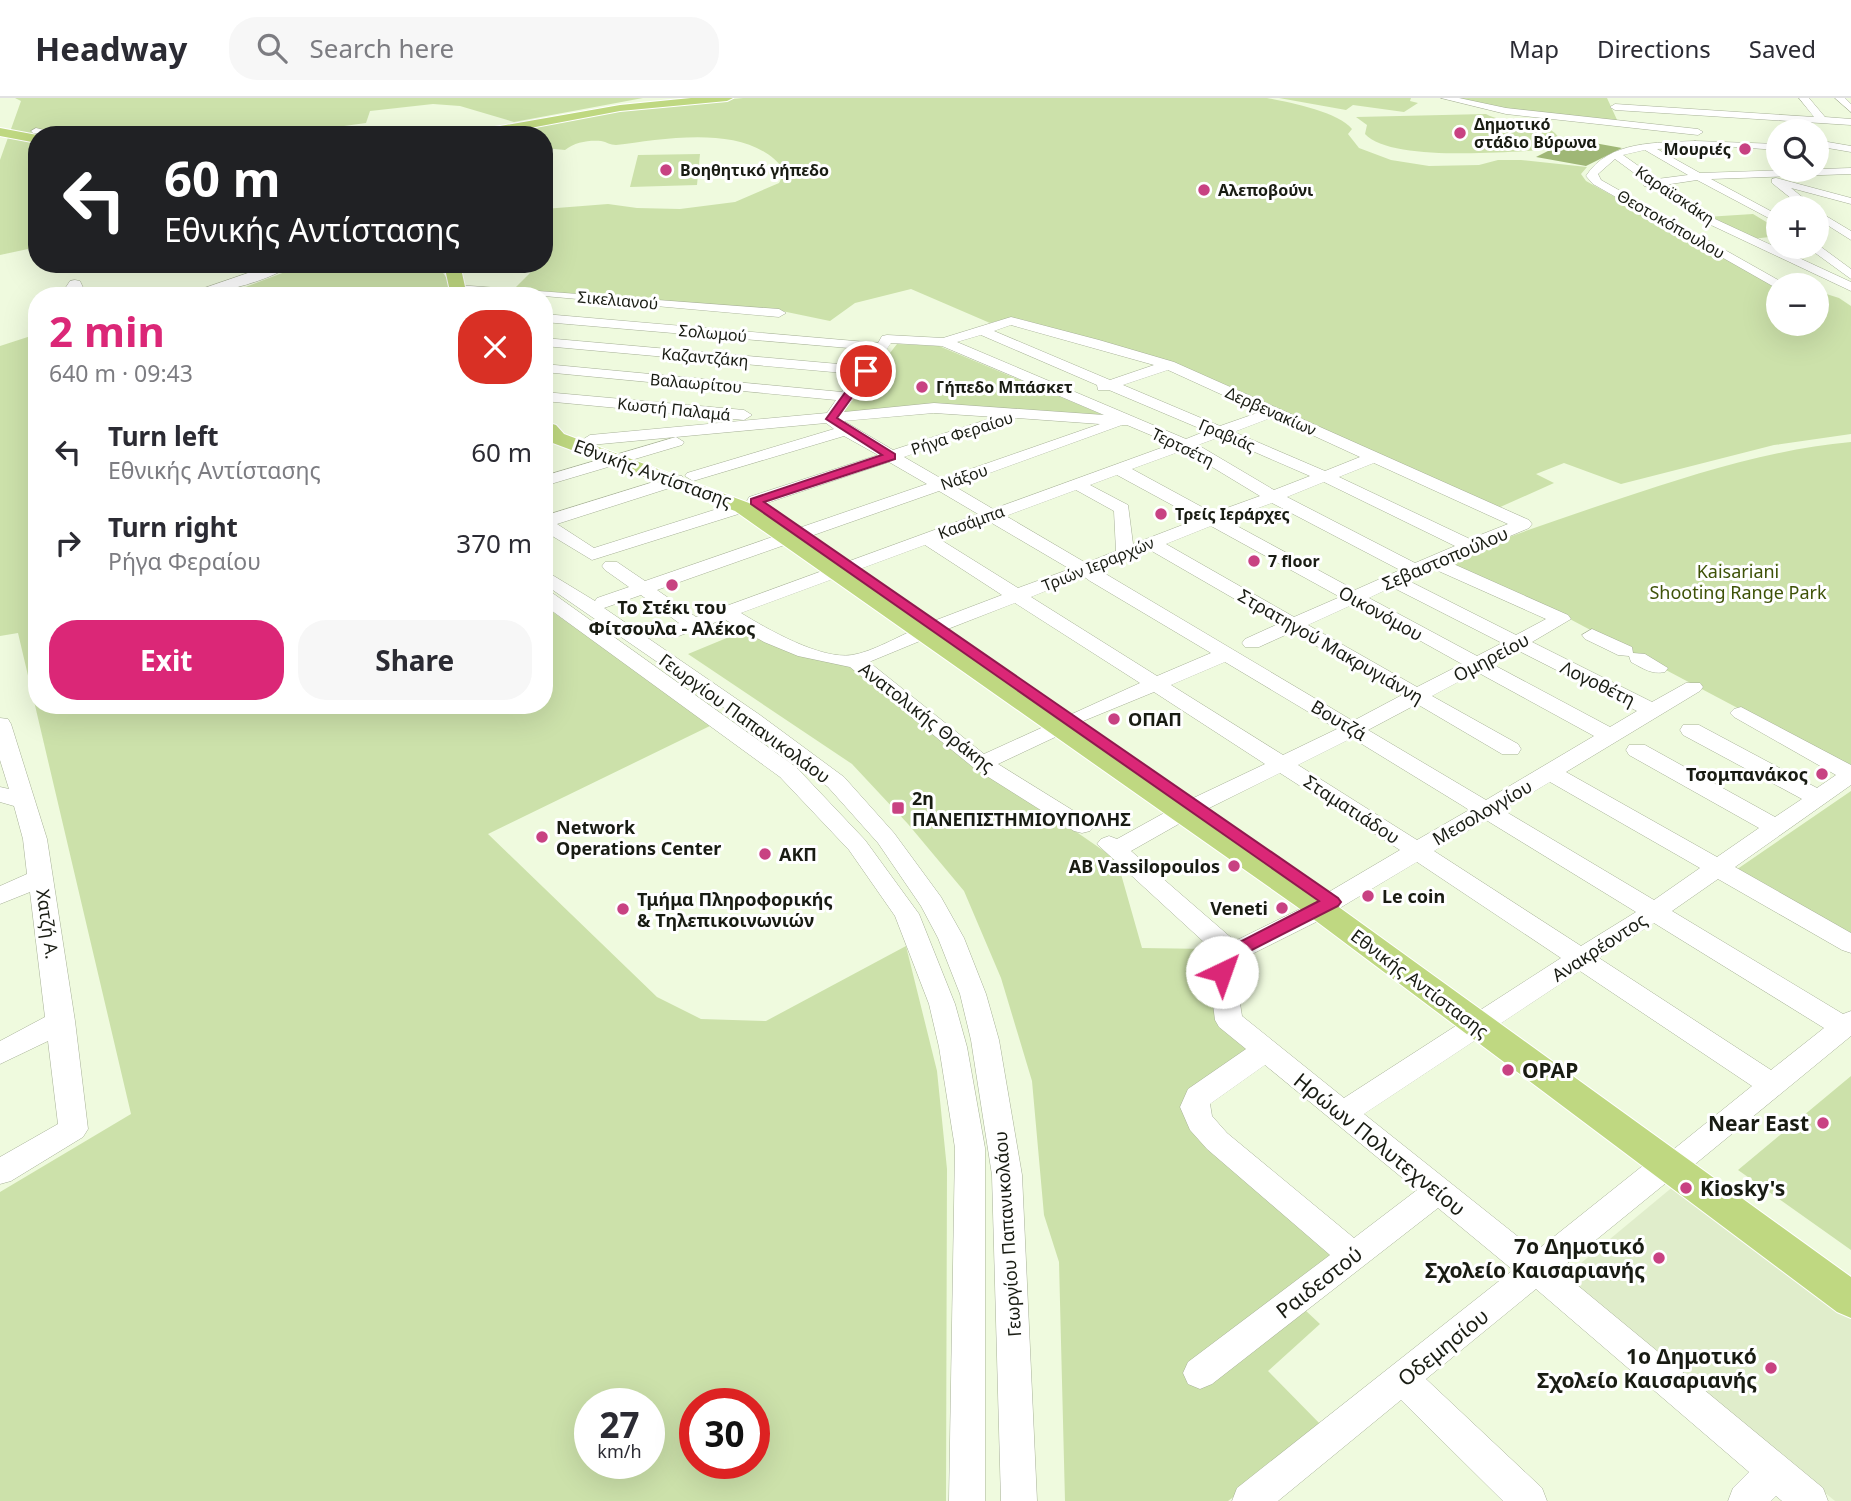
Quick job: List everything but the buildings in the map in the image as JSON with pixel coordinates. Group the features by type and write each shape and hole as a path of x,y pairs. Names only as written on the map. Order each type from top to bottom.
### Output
{"main road":[{"path":"522,126 621,108 727,98"},
{"path":"0,132 28,134"},
{"name":"Εθνικής Αντίστασης","path":"553,430 621,450 748,504 844,568 1326,905 1675,1161 1851,1278"},
{"name":"Εθνικής Αντίστασης","path":"553,434 557,438 621,450"},
{"name":"Εθνικής Αντίστασης","path":"1675,1161 1851,1300"}],"street":[{"path":"1446,98 1506,111 1696,129 1766,140"},
{"path":"1674,98 1696,129"},
{"path":"1803,102 1822,105"},
{"path":"1803,102 1821,119"},
{"path":"1838,102 1850,104"},
{"path":"1615,107 1765,112 1815,119"},
{"path":"1765,112 1768,119"},
{"path":"1829,120 1851,122"},
{"path":"1615,154 1644,146 1766,142"},
{"path":"1678,145 1712,158"},
{"path":"1720,145 1766,158"},
{"path":"1829,145 1851,149"},
{"path":"1644,146 1766,212"},
{"name":"Καραϊσκάκη","path":"1615,154 1698,215 1851,287"},
{"name":"Θεοτοκόπουλου","path":"1615,154 1591,176 1766,277"},
{"path":"1830,160 1851,166"},
{"path":"1723,162 1766,178"},
{"path":"1829,171 1851,171"},
{"path":"1612,190 1700,176 1766,174"},
{"path":"1829,174 1851,180"},
{"path":"1776,182 1794,196"},
{"path":"1780,182 1851,203"},
{"path":"1829,210 1851,203"},
{"path":"1698,215 1762,210"},
{"path":"1829,218 1851,225"},
{"path":"1829,222 1851,236"},
{"path":"1829,258 1850,273"},
{"path":"221,287 263,273"},
{"name":"Σικελιανού","path":"553,297 684,304 779,313"},
{"path":"631,301 761,389 741,415 724,428"},
{"path":"553,344 684,304"},
{"name":"Σολωμού","path":"553,319 884,343 944,342"},
{"name":"Δερβενακίων","path":"981,330 1011,321 1169,365 1523,524"},
{"path":"944,342 981,330"},
{"name":"Γραβιάς","path":"981,330 1324,476 1469,546"},
{"name":"Τερτσέτη","path":"944,342 1070,398 1182,443 1272,496 1414,570"},
{"path":"838,425 847,397 884,343"},
{"name":"Καζαντζάκη","path":"553,345 866,371"},
{"name":"Ρήγα Φεραίου","path":"553,528 592,555 1169,365"},
{"name":"Βαλαωρίτου","path":"553,369 847,397"},
{"path":"609,402 633,377"},
{"name":"Κωστή Παλαμά","path":"553,397 803,421"},
{"path":"621,450 652,407"},
{"path":"553,519 838,425 934,408 1125,421"},
{"path":"958,409 986,424"},
{"name":"Κασάμπα","path":"669,633 1182,443 1274,412"},
{"path":"553,477 621,450 724,428 803,421 838,425"},
{"name":"Νάξου","path":"604,602 1125,421"},
{"name":"Βουτζά","path":"838,425 1087,569 1488,809 1654,912 1848,1024"},
{"name":"Τριών Ιεραρχών","path":"855,661 1211,519 1375,457"},
{"name":"Οικονόμου","path":"1117,468 1610,736"},
{"path":"1075,483 1122,509 1125,554"},
{"name":"Σεβαστοπούλου","path":"1252,643 1523,524"},
{"name":"Σταματιάδου","path":"926,538 1283,764 1774,1086"},
{"name":"Στρατηγού Μακρυγιάννη","path":"1151,543 1510,749"},
{"name":"Ομηρείου","path":"1232,953 1113,847 1354,729 1561,619 1434,562"},
{"path":"611,566 694,624"},
{"name":"Λογοθέτη","path":"1392,580 1653,711"},
{"name":"Γεωργίου Παπανικολάου","path":"553,581 764,727 836,782 886,838 932,903 951,938 973,994 985,1040 1007,1175 1019,1501"},
{"name":"Γεωργίου Παπανικολάου","path":"553,602 625,651 788,772 857,845 907,914 923,949 945,1015 970,1148 967,1501"},
{"name":"Ανατολικής Θράκης","path":"726,612 764,634 836,661 855,661 982,763 1082,827"},
{"path":"1592,635 1658,668"},
{"path":"982,763 1066,723 1227,654"},
{"name":"Μεσολογγίου","path":"1232,953 1326,905 1693,687"},
{"path":"1741,713 1851,775"},
{"name":"Χατζή Α.","path":"0,724 26,803 41,877 61,1021 72,1129 0,1172"},
{"path":"1690,730 1818,798"},
{"path":"1637,750 1775,827"},
{"path":"1551,772 1851,944"},
{"name":"Ανακρέοντος","path":"1343,1113 1654,912 1851,775"},
{"path":"0,794 26,803"},
{"path":"0,896 41,877"},
{"name":"Ηρώων Πολυτεχνείου","path":"1232,953 1222,972 1229,1020 1536,1271 1810,1501"},
{"path":"0,1054 61,1021"},
{"name":"Οδεμησίου","path":"1251,1501 1536,1271 1774,1086 1848,1024"},
{"path":"1266,1050 1198,1097 1194,1107 1200,1122 1217,1141 1353,1256"},
{"name":"Ραιδεστού","path":"1200,1373 1437,1192"},
{"path":"1403,1380 1529,1501"},
{"path":"1746,1501 1775,1471"}],"shaded area":[{"path":"1572,139 1622,148 1586,166 1536,157"},
{"path":"1675,1185 1851,1315 1851,1501 1835,1501 1563,1278"}],"green space":[{"path":"15,98 643,98 514,122 460,106 433,104 370,111 366,123 344,126 28,126 28,249 0,255 0,160 21,101"},
{"path":"743,98 1267,98 1336,118 1352,129 1348,134 1359,148 1391,160 1429,166 1479,165 1498,160 1521,160 1587,167 1581,174 1586,181 1766,280 1766,336 1829,336 1829,295 1851,306 1851,434 1774,445 1621,484 1564,463 1536,474 1554,483 1498,508 1177,364 1024,320 1008,318 990,323 911,289 855,303 830,321 777,310 553,292 553,287 516,287 530,273 553,273 553,208 608,204 680,209 735,202 779,183 785,171 770,156 751,145 729,140 682,138 616,145 592,141 578,143 565,150 553,149 553,126 535,126 628,109"},
{"path":"1279,98 1411,98 1410,101 1418,103 1404,112 1353,105 1346,110"},
{"path":"1455,98 1607,98 1618,122 1514,110"},
{"name":"Δημοτικό στάδιο Βύρωνα","path":"1486,114 1495,118 1538,124 1555,134 1561,142 1545,150 1478,153 1398,149 1378,143 1365,134 1367,125 1356,117"},
{"name":"Βοηθητικό γήπεδο","path":"700,154 697,185 630,187 638,155"},
{"path":"1753,214 1766,222 1766,237 1752,239 1706,217"},
{"path":"282,273 443,273 452,287 246,287"},
{"path":"28,337 28,676 18,633 0,636 0,346"},
{"path":"897,344 939,346 1101,414 1089,417 935,405 842,414"},
{"name":"Kaisariani Shooting Range Park","path":"1851,442 1851,768 1566,617 1443,562 1552,522 1705,472 1792,450"},
{"path":"553,612 714,724 488,834 657,997 701,1019 766,1021 906,946 937,1071 947,1169 946,1501 0,1501 0,1192 131,1114 37,714 553,714"},
{"path":"746,630 854,667 978,764 1117,860 1142,948 1209,949 1225,1020 1257,1050 1190,1104 1340,1252 1290,1296 1320,1324 1268,1371 1325,1429 1228,1501 1065,1501 1059,1262 1044,1215 1032,1081 1001,978 964,891 908,824 852,764 688,654"},
{"path":"1851,791 1851,939 1733,872"},
{"name":"Near East","path":"1851,1076 1851,1250 1738,1170"}],"place":[{"name":"Δημοτικό στάδιο Βύρωνα","path":"1460,133"},
{"name":"Μουριές","path":"1745,149"},
{"name":"Βοηθητικό γήπεδο","path":"666,170"},
{"name":"Αλεποβούνι","path":"1204,190"},
{"name":"Γήπεδο Μπάσκετ","path":"922,387"},
{"name":"Τρείς Ιεράρχες","path":"1161,514"},
{"name":"7 floor","path":"1254,561"},
{"name":"Το Στέκι του Φίτσουλα - Αλέκος","path":"672,585"},
{"name":"ΟΠΑΠ","path":"1114,719"},
{"name":"Τσομπανάκος","path":"1822,774"},
{"name":"2η ΠΑΝΕΠΙΣΤΗΜΙΟΥΠΟΛΗΣ","path":"898,808"},
{"name":"Network Operations Center","path":"542,837"},
{"name":"ΑΚΠ","path":"765,854"},
{"name":"AB Vassilopoulos","path":"1234,866"},
{"name":"Le coin","path":"1368,896"},
{"name":"Veneti","path":"1282,908"},
{"name":"Τμήμα Πληροφορικής & Τηλεπικοινωνιών","path":"623,909"},
{"name":"OPAP","path":"1508,1070"},
{"name":"Near East","path":"1823,1123"},
{"name":"Kiosky's","path":"1686,1188"},
{"name":"7ο Δημοτικό Σχολείο Καισαριανής","path":"1659,1258"},
{"name":"1ο Δημοτικό Σχολείο Καισαριανής","path":"1771,1368"}],"route":[{"path":"866,371 831,419 891,456 755,501 1332,902 1232,953 1222,972"}]}
